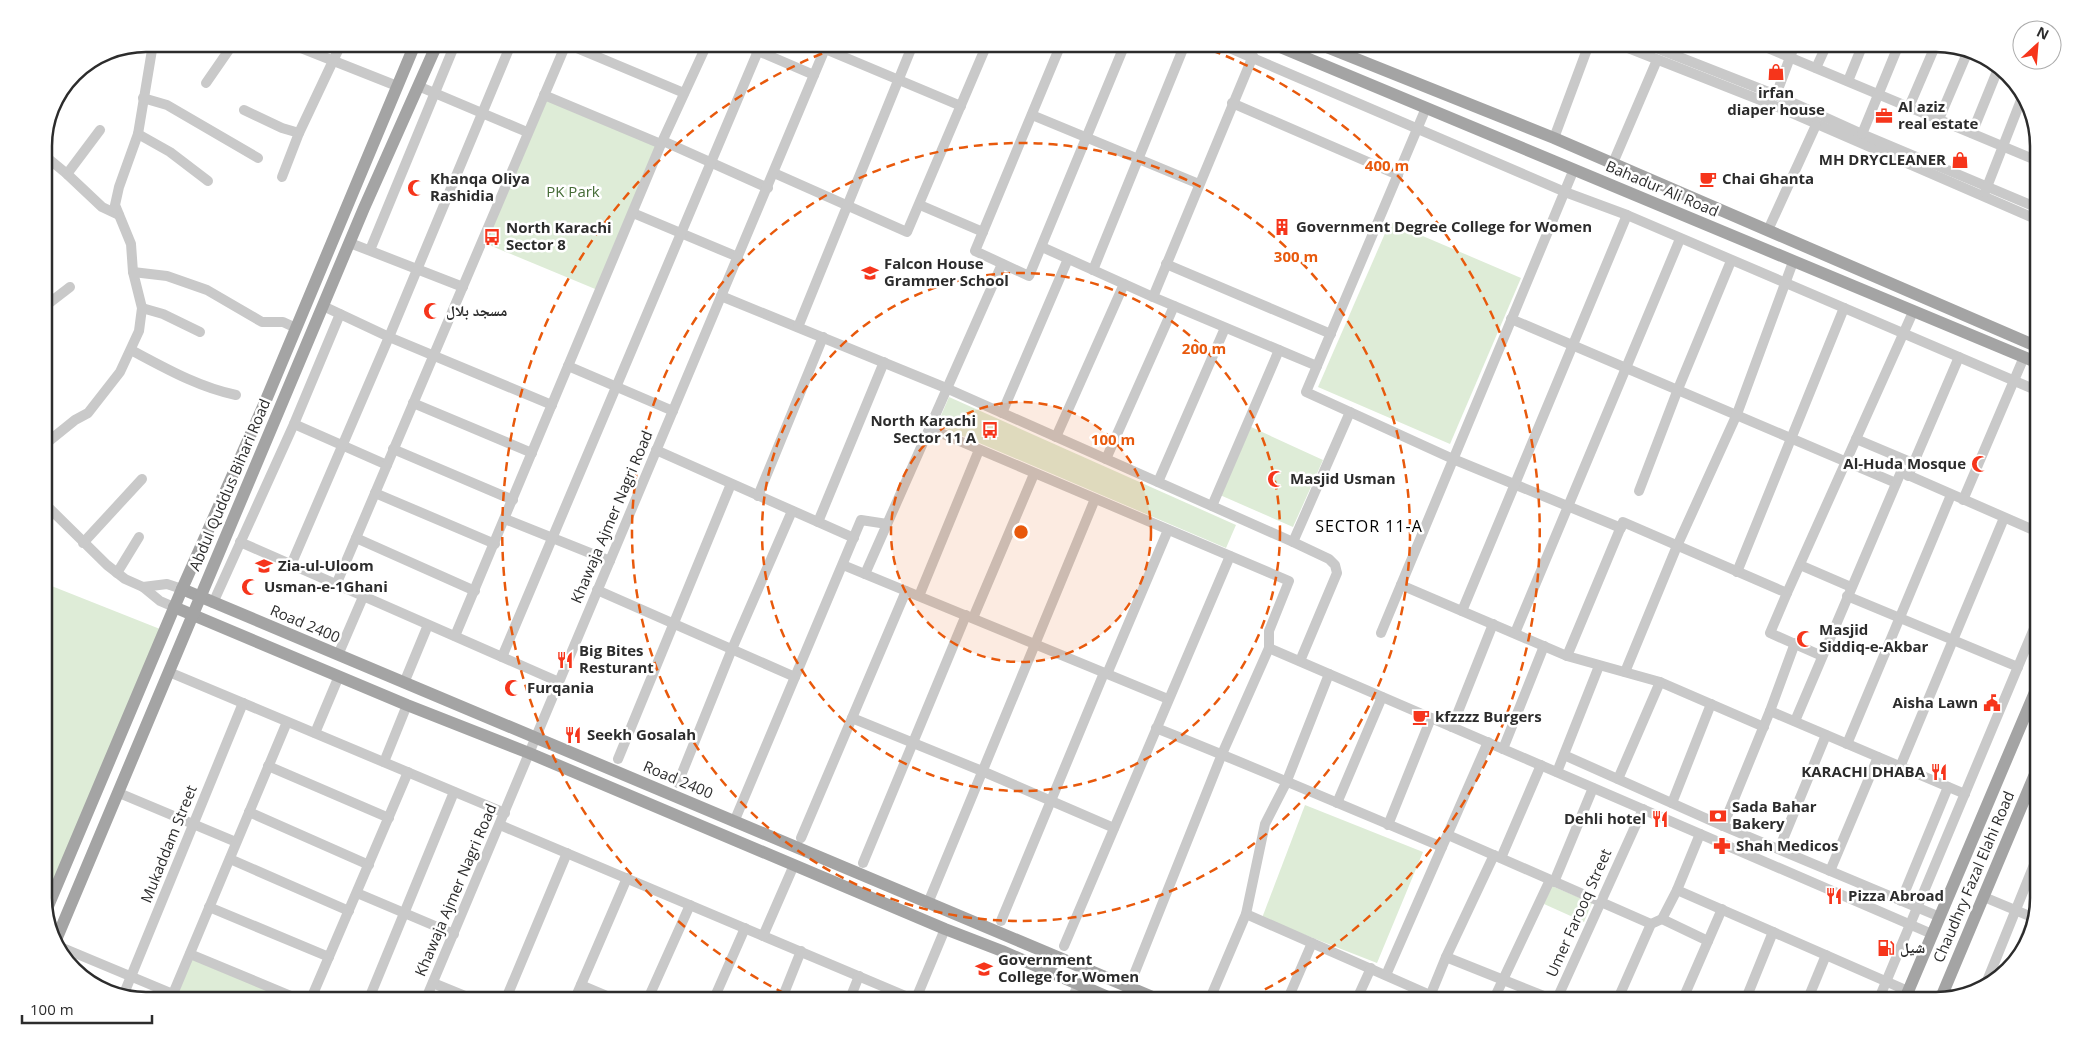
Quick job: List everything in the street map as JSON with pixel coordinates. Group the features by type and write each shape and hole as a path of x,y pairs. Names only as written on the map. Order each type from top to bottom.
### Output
{"main road":[{"name":"Bahadur Ali Road","path":"1294,52 2029,359"},
{"name":"Bahadur Ali Road","path":"1349,52 1613,163 2029,343"},
{"name":"Abdul Quddus Bihari Road","path":"53,894 182,589 266,400 411,53"},
{"name":"Abdul Quddus Bihari Road","path":"59,933 323,306 433,53"},
{"path":"1514,144 1523,125"},
{"name":"Road 2400","path":"182,589 1140,992"},
{"path":"174,608 407,705 529,753 945,929 1002,951 1095,992"},
{"name":"Chaudhry Fazal Elahi Road","path":"1908,992 2030,705"},
{"name":"Chaudhry Fazal Elahi Road","path":"1943,992 2030,787"},
{"path":"1002,951 1008,936"}],"street":[{"path":"1058,52 975,251 1029,276 1122,52"},
{"path":"1093,270 1182,52"},
{"path":"1242,52 1565,192 1627,215 2029,387"},
{"path":"1554,138 1586,52"},
{"path":"1644,52 1658,60 1984,192 2029,205"},
{"path":"1667,52 1776,95 1984,192 2029,215"},
{"path":"1778,52 2029,157"},
{"path":"1776,95 1792,52"},
{"path":"1816,68 1823,52"},
{"path":"1848,81 1860,52"},
{"path":"1862,134 1895,52"},
{"path":"1909,107 1933,52"},
{"path":"53,438 75,420 88,413 120,372 139,331 142,308 134,272 131,244 115,205 119,186 138,134 151,53"},
{"path":"206,83 227,53"},
{"path":"315,53 397,86"},
{"path":"282,177 299,133 337,53"},
{"path":"370,250 451,53"},
{"path":"291,564 418,268 507,53"},
{"path":"336,585 562,53"},
{"path":"587,53 684,93"},
{"path":"455,636 506,519 568,366 700,53"},
{"path":"502,657 757,53"},
{"path":"770,53 814,75"},
{"name":"Khawaja Ajmer Nagri Road","path":"429,992 823,53"},
{"path":"840,53 961,106"},
{"path":"798,327 909,53"},
{"path":"774,173 907,232 983,53"},
{"path":"1153,297 1252,56"},
{"path":"1939,119 1965,57"},
{"path":"1613,163 1658,60"},
{"path":"1972,133 1996,75"},
{"path":"418,86 528,132"},
{"path":"544,96 768,188"},
{"path":"143,98 167,105 258,158"},
{"path":"1232,103 1398,175"},
{"path":"1984,192 2019,104"},
{"path":"1426,108 1306,392 1453,459 1621,528"},
{"path":"244,110 282,128 299,133"},
{"path":"1032,115 1199,184"},
{"path":"1768,230 1816,125"},
{"path":"67,174 100,130"},
{"path":"138,134 170,152 208,182"},
{"path":"53,162 102,207 119,214"},
{"path":"1381,633 1574,169"},
{"path":"920,205 983,232"},
{"path":"633,213 738,257"},
{"path":"1462,611 1627,215"},
{"path":"1515,634 1680,239"},
{"path":"350,243 463,287"},
{"path":"1042,247 1153,297 1317,366"},
{"path":"1002,413 1068,258"},
{"path":"1639,491 1678,389 1731,261"},
{"path":"1625,672 1677,546 1737,414 1793,262"},
{"path":"865,574 1002,264"},
{"path":"1166,264 1331,334"},
{"path":"134,272 167,276 208,290 262,322 283,322 296,328"},
{"path":"1056,437 1124,284"},
{"path":"53,300 70,288"},
{"path":"721,296 946,388 1329,559 1335,565 1337,573 1300,661"},
{"path":"323,306 552,405"},
{"path":"1106,459 1174,306"},
{"path":"142,308 163,314 200,332"},
{"path":"1737,572 1790,437 1844,308"},
{"path":"1822,656 1770,633 1902,333 1913,312"},
{"path":"213,603 294,424 340,314"},
{"path":"1512,319 1896,483"},
{"path":"1158,482 1225,328"},
{"path":"758,496 823,338"},
{"path":"131,350 173,373 217,390 236,395"},
{"path":"1212,506 1279,350"},
{"path":"1908,476 1959,357"},
{"path":"1963,500 2024,357"},
{"path":"818,522 884,362"},
{"path":"568,366 673,411"},
{"path":"413,403 532,453"},
{"path":"1293,542 1350,412"},
{"path":"294,424 387,465"},
{"path":"929,428 1289,581 1268,631 1269,648 1222,754 1128,987"},
{"path":"1856,438 1913,463"},
{"path":"394,449 513,500"},
{"path":"656,450 854,538"},
{"path":"919,596 980,450"},
{"path":"1794,721 1901,472 2030,529"},
{"path":"864,863 913,743 1034,474"},
{"path":"83,543 142,480"},
{"path":"618,759 732,484"},
{"path":"375,493 495,544"},
{"path":"1848,744 1951,495"},
{"path":"928,902 1095,499"},
{"path":"678,783 732,649 792,510"},
{"path":"53,512 83,543 117,573 143,587 160,601 174,608"},
{"path":"1900,767 2004,518"},
{"path":"506,519 610,561"},
{"path":"734,822 861,520 887,524"},
{"path":"1567,656 1623,522 1787,593"},
{"path":"1001,921 1105,673 1168,530"},
{"path":"117,573 139,536"},
{"path":"356,538 475,591"},
{"path":"240,542 559,682"},
{"path":"1064,946 1230,556"},
{"path":"843,565 1168,699"},
{"path":"1800,565 1901,618 2018,667"},
{"path":"143,587 167,584 182,589"},
{"path":"1401,585 1567,656 1660,682 1764,727"},
{"path":"597,590 795,677"},
{"path":"801,838 906,591"},
{"path":"338,655 364,597"},
{"path":"1452,727 1493,624"},
{"path":"404,683 428,625"},
{"path":"1882,992 2030,639"},
{"path":"1723,826 1764,727 1795,643"},
{"path":"1503,749 1544,646"},
{"path":"1269,648 1932,934"},
{"path":"1557,772 1599,666"},
{"path":"169,672 505,813"},
{"path":"1212,992 1246,914 1265,824 1286,783 1329,674"},
{"path":"315,733 339,676"},
{"path":"1618,779 1660,682"},
{"path":"1337,803 1382,697"},
{"name":"Mukaddam Street","path":"125,990 243,703"},
{"path":"1672,803 1710,704"},
{"path":"384,762 407,705"},
{"path":"1770,711 1965,794"},
{"path":"852,718 1114,828"},
{"path":"1388,824 1431,718"},
{"path":"174,992 287,722"},
{"path":"1156,728 1442,847"},
{"path":"1779,849 1826,735"},
{"path":"1386,975 1488,742"},
{"path":"1564,755 1723,826 1940,917"},
{"path":"1830,871 1878,757"},
{"path":"1431,992 1446,957 1541,765"},
{"path":"268,766 389,818"},
{"path":"314,992 408,772"},
{"path":"1901,900 1948,787"},
{"path":"1497,992 1552,881 1593,788"},
{"path":"372,992 454,792"},
{"path":"119,793 236,842"},
{"name":"Umer Farooq Street","path":"1560,992 1642,809"},
{"path":"249,812 369,865"},
{"path":"500,825 896,992"},
{"path":"1621,992 1651,924 1662,919 1677,890 1700,834"},
{"path":"1448,835 1651,924"},
{"path":"509,992 567,853"},
{"path":"230,859 349,911"},
{"path":"763,936 794,865"},
{"path":"1990,975 2030,875"},
{"path":"578,992 627,878"},
{"path":"1677,890 1886,982 1900,992"},
{"path":"357,893 454,934"},
{"path":"1984,897 2028,915"},
{"path":"651,992 690,905"},
{"path":"209,906 329,958"},
{"path":"1686,992 1722,909"},
{"path":"1246,914 1371,968 1418,992"},
{"path":"1662,919 1708,941"},
{"path":"717,992 745,928"},
{"path":"918,992 945,929"},
{"path":"1749,992 1773,932"},
{"path":"1291,992 1312,943"},
{"path":"67,950 131,976 160,992"},
{"path":"784,992 801,952"},
{"path":"190,954 281,992"},
{"path":"1811,992 1826,955"},
{"path":"1446,957 1533,992"},
{"path":"1360,992 1371,968"},
{"path":"853,992 859,976"},
{"path":"433,984 454,992"},
{"path":"581,985 598,992"},
{"path":"1075,992 1078,985"}],"green space":[{"name":"PK Park","path":"544,95 663,141 600,291 482,242"},
{"path":"1390,222 1521,278 1450,444 1318,387"},
{"path":"949,397 1236,525 1226,548 937,425"},
{"name":"Masjid Usman","path":"1249,426 1323,460 1293,527 1220,495"},
{"path":"53,587 165,631 53,885"},
{"path":"1305,805 1423,852 1377,963 1262,918"},
{"path":"1552,886 1592,903 1584,922 1544,904"},
{"path":"190,954 281,992 174,992"},
{"path":"581,985 598,992 578,992"}],"place":[{"name":"irfan diaper house","path":"1776,72"},
{"name":"Al aziz real estate","path":"1884,116"},
{"name":"MH DRYCLEANER","path":"1960,160"},
{"name":"Chai Ghanta","path":"1708,179"},
{"name":"Khanqa Oliya Rashidia","path":"416,188"},
{"name":"Government Degree College for Women","path":"1282,227"},
{"name":"North Karachi Sector 8","path":"492,237"},
{"name":"Falcon House Grammer School","path":"870,273"},
{"name":"مسجد بلال","path":"432,311"},
{"name":"North Karachi Sector 11 A","path":"990,430"},
{"name":"Al-Huda Mosque","path":"1980,464"},
{"name":"Masjid Usman","path":"1276,479"},
{"name":"Zia-ul-Uloom","path":"264,566"},
{"name":"Usman-e-1Ghani","path":"250,587"},
{"name":"Masjid Siddiq-e-Akbar","path":"1805,639"},
{"name":"Big Bites Resturant","path":"565,660"},
{"name":"Furqania","path":"513,688"},
{"name":"Aisha Lawn","path":"1992,703"},
{"name":"kfzzzz Burgers","path":"1421,717"},
{"name":"Seekh Gosalah","path":"573,735"},
{"name":"KARACHI DHABA","path":"1939,772"},
{"name":"Sada Bahar Bakery","path":"1718,816"},
{"name":"Dehli hotel","path":"1660,819"},
{"name":"Shah Medicos","path":"1722,846"},
{"name":"Pizza Abroad","path":"1834,896"},
{"name":"شیل","path":"1886,948"},
{"name":"Government College for Women","path":"984,969"}],"district":[{"name":"SECTOR 11-A","path":"1369,526"}]}
